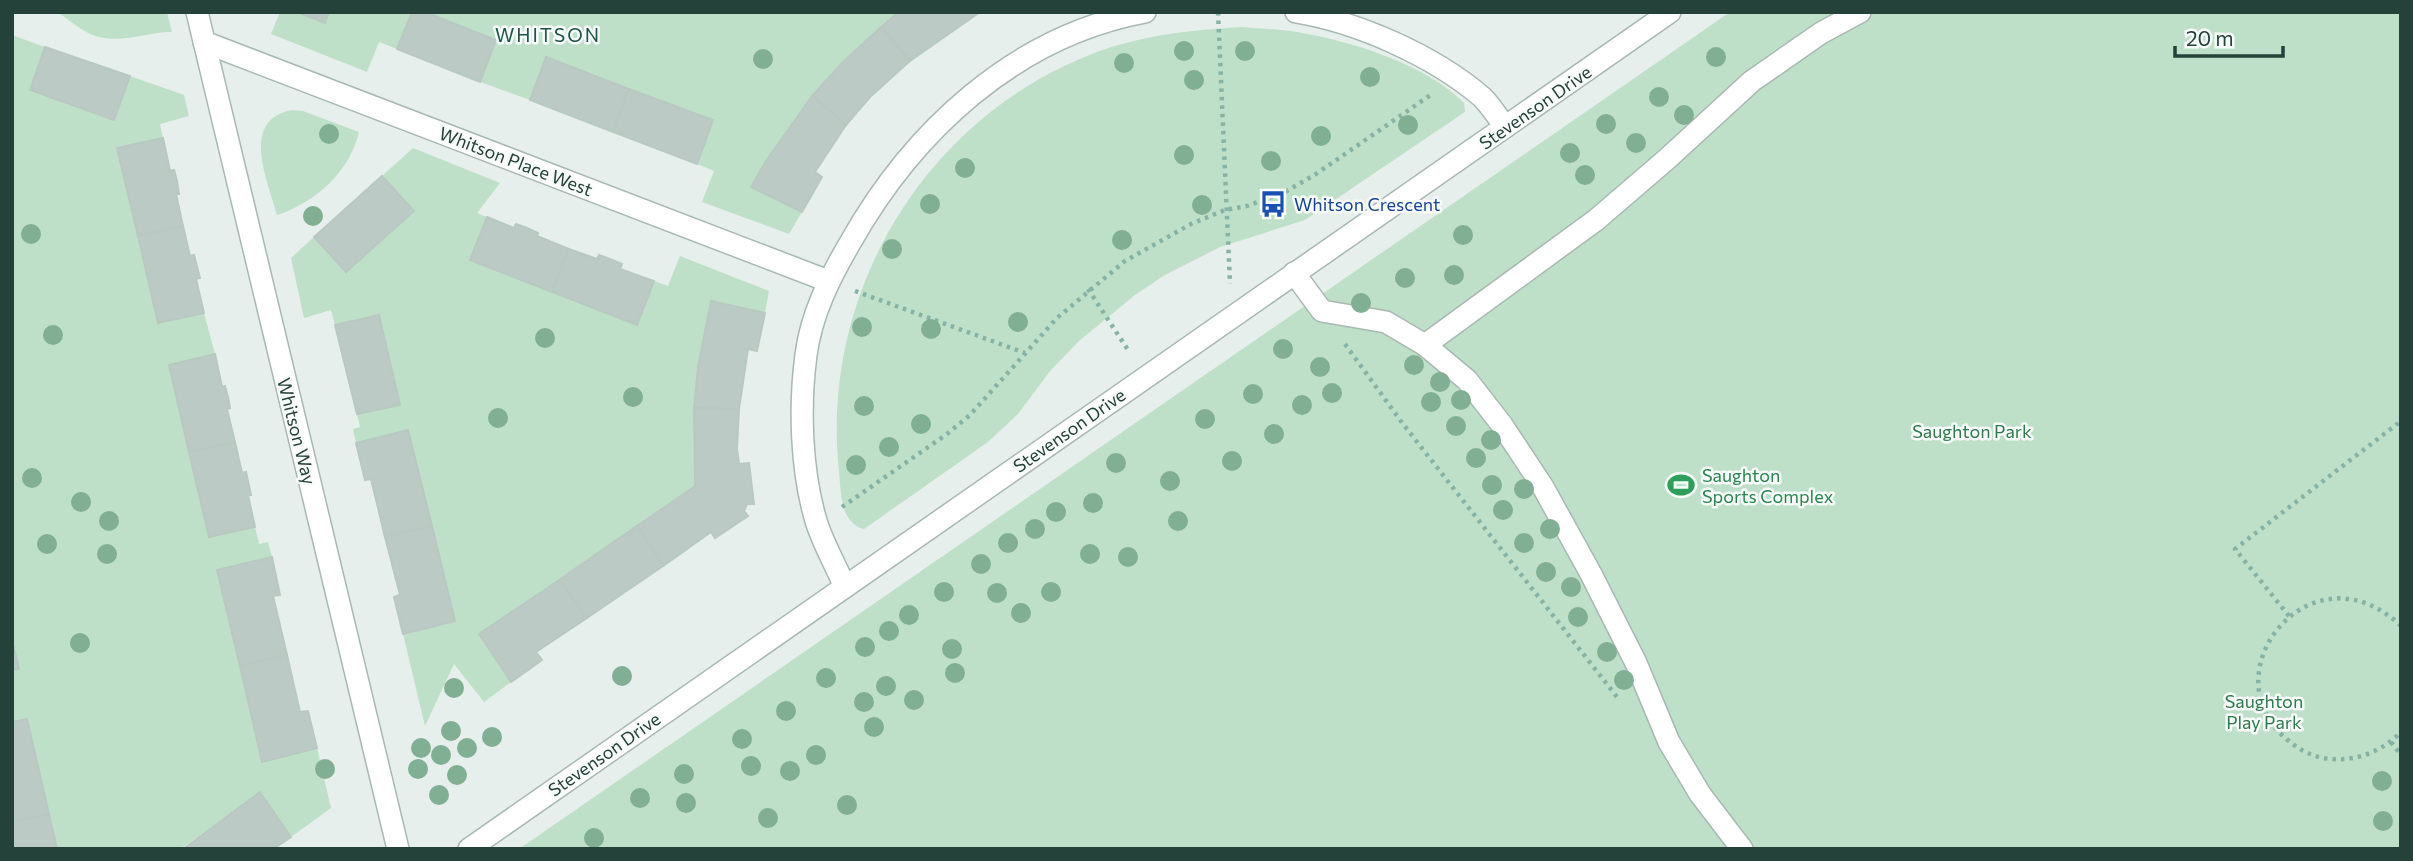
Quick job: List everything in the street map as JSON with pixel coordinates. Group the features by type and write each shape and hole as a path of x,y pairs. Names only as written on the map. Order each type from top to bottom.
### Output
{"street":[{"name":"Whitson Way","path":"197,12 398,849"},
{"path":"845,587 817,522 804,445 806,354 828,281 864,218 891,179 954,109 990,79 1036,51 1082,28 1145,12"},
{"path":"1296,12 1352,26 1396,45 1454,77 1484,100 1506,127"},
{"name":"Stevenson Drive","path":"469,849 1670,12"},
{"path":"1425,345 1597,219 1752,81 1821,33 1860,12"},
{"name":"Whitson Place West","path":"204,42 828,281"},
{"path":"1294,273 1322,311 1386,322 1425,345 1467,380 1502,425 1543,487 1636,663 1669,742 1700,794 1742,849"}],"path":[{"path":"1219,12 1231,316"},
{"path":"817,522 961,423 984,401 1057,317 1088,289 1150,246 1191,224 1225,210 1266,200 1306,180 1454,77"},
{"path":"828,281 1025,353"},
{"path":"1088,289 1146,377"},
{"path":"1322,311 1403,424 1616,697 1653,703"},
{"path":"2290,616 2235,549 2401,421"},
{"path":"2401,626 2388,614 2370,604 2349,599 2321,601 2290,616 2276,629 2261,662 2260,691 2266,711 2277,729 2292,744 2311,754 2339,760 2357,758 2375,752 2401,732"},
{"path":"2391,742 2401,755"}],"green space":[{"path":"57,12 167,12 172,32 110,39 86,32"},
{"path":"280,12 297,12 324,23 329,12 412,12 397,49 379,42 367,72 271,34"},
{"path":"425,12 899,12 856,50 817,92 782,137 751,186 802,212 789,234 702,202 714,171 697,164 713,120 547,58 530,100 480,82 496,40"},
{"name":"Saughton Park","path":"1730,12 2401,12 2401,849 519,849"},
{"path":"1243,27 1322,37 1389,57 1449,89 1464,103 1465,112 1305,220 1220,247 1165,275 1135,295 1079,341 1051,370 1018,414 988,442 864,529 856,526 843,506 839,471 838,405 847,340 866,278 895,220 933,168 979,122 1032,83 1092,54 1166,34"},
{"path":"12,35 45,47 30,90 114,120 130,76 184,95 189,116 160,124 163,138 117,149 158,323 204,313 215,354 169,366 209,537 255,527 259,544 268,542 272,557 217,570 262,761 317,748 331,808 291,837 260,793 180,849 57,849 27,719 12,722 12,670 19,669 12,640"},
{"path":"292,110 303,111 359,132 347,160 329,184 305,202 277,215 261,154 262,139 266,126 276,116"},
{"path":"413,148 500,183 477,213 487,217 470,260 636,325 654,281 668,286 680,256 769,291 765,313 711,301 696,393 695,486 479,634 511,682 484,702 454,664 425,726 403,634 455,621 408,430 356,443 353,429 360,427 357,414 400,404 379,315 335,325 331,310 304,318 291,258 314,237 346,272 413,211 382,176"}],"building":[{"path":"297,12 329,12 325,23"},
{"path":"412,12 425,12 496,40 480,82 397,49"},
{"path":"899,12 980,12 910,61 881,27"},
{"path":"881,27 910,61 870,97 846,125 812,96 843,62"},
{"path":"45,47 130,76 114,120 30,90"},
{"path":"546,57 629,89 613,132 530,100"},
{"path":"629,89 713,120 697,164 613,132"},
{"path":"812,96 846,125 815,172 822,177 802,212 751,187"},
{"path":"163,138 170,171 174,170 177,181 179,194 176,194 183,226 138,236 117,148"},
{"path":"382,176 414,211 346,272 314,237"},
{"path":"487,217 514,228 516,224 527,228 538,233 537,236 569,249 552,292 470,260"},
{"path":"183,226 190,256 194,255 200,278 196,279 204,313 158,323 138,236"},
{"path":"569,249 597,259 599,255 610,259 622,264 620,269 654,281 637,325 552,292"},
{"path":"711,301 765,313 757,351 748,349 739,409 694,408 698,367"},
{"path":"379,315 400,405 357,414 335,325"},
{"path":"215,354 222,387 225,386 228,397 230,408 227,409 235,442 189,452 169,365"},
{"path":"694,408 739,409 739,464 749,463 754,504 747,504 744,511 748,516 715,538 711,532 663,566 637,526 695,486"},
{"path":"408,430 432,526 385,537 371,479 365,480 356,443"},
{"path":"235,442 242,473 246,472 255,527 209,537 189,452"},
{"path":"432,526 455,621 403,634 394,597 400,595 385,537"},
{"path":"637,526 663,566 587,618 559,580"},
{"path":"272,557 280,595 273,596 287,655 240,666 217,570"},
{"path":"559,580 587,618 536,652 542,660 511,682 479,634"},
{"path":"12,640 19,669 12,670"},
{"path":"287,655 300,712 308,711 317,748 262,762 240,666"},
{"path":"27,719 49,814 12,822 12,722"},
{"path":"260,792 291,837 273,849 183,849"},
{"path":"49,814 57,849 12,849 12,822"}],"place":[{"name":"Whitson Crescent","path":"1273,204"},
{"name":"Saughton Sports Complex","path":"1681,485"}],"district":[{"name":"WHITSON","path":"548,34"}],"park label":[{"name":"Saughton Play Park","path":"2264,711"}]}
